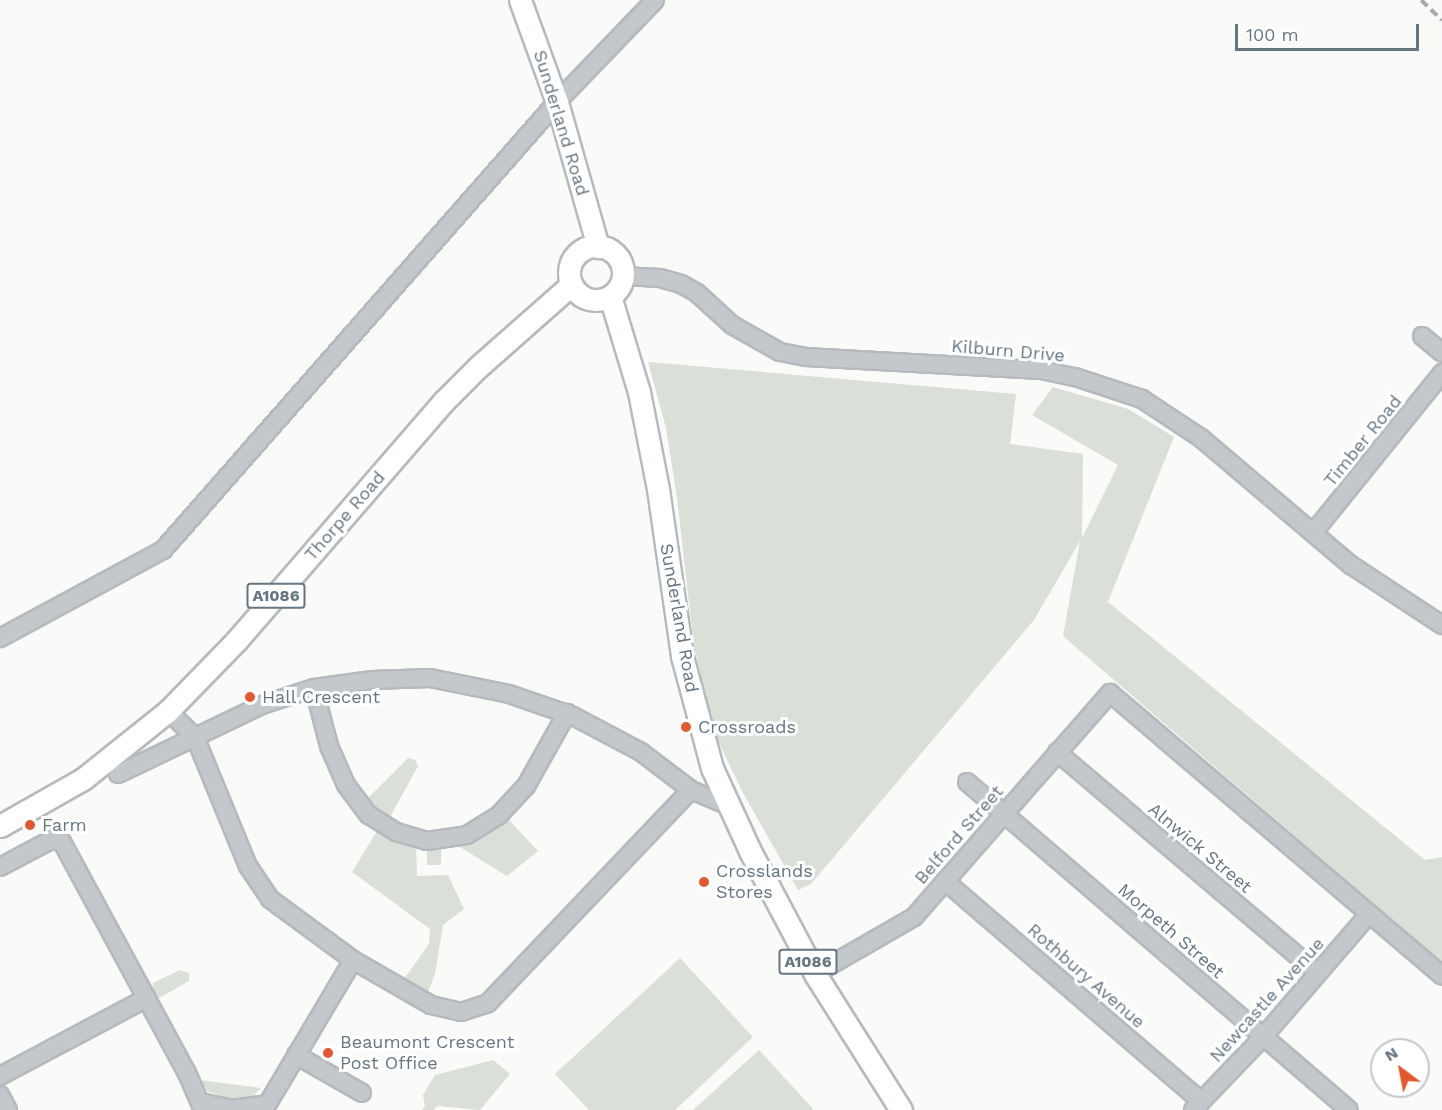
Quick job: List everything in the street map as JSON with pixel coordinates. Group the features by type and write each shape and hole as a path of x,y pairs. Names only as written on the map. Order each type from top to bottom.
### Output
{"main road":[{"name":"Sunderland Road","path":"520,0 557,102 598,247"},
{"path":"598,247 608,249 618,257 623,276 616,291 602,300 588,299 580,295 571,285 569,274 576,255 588,248 598,247"},
{"name":"Thorpe Road","path":"0,826 83,779 168,711 237,640 443,402 478,367 571,285"},
{"name":"Sunderland Road","path":"610,296 639,393 658,489 682,656 712,768 763,877 815,975 901,1110"}],"street":[{"path":"0,638 164,550 557,102 655,0"},
{"name":"Kilburn Drive","path":"623,276 660,278 681,284 697,293 732,325 780,352 806,357 1041,370 1142,399 1201,438 1381,587 1442,625"},
{"path":"1422,336 1442,353"},
{"name":"Timber Road","path":"1313,533 1442,373"},
{"path":"118,774 262,705 314,688 372,680 430,678 509,694 567,713 641,752 691,790 729,806"},
{"path":"314,688 329,746 346,785 369,815 396,832 428,841 467,835 498,816 526,786 567,713"},
{"name":"Belford Street","path":"815,975 914,917 1110,693 1369,914"},
{"path":"168,711 195,737 248,866 270,899 353,960 431,1005 461,1012 488,1003 691,790"},
{"name":"Alnwick Street","path":"1058,752 1318,973"},
{"name":"Morpeth Street","path":"967,782 1349,1110"},
{"path":"0,867 51,840 62,842 147,998 202,1106 232,1109 266,1107 353,960"},
{"name":"Rothbury Avenue","path":"945,881 1197,1105"},
{"path":"1369,914 1442,976"},
{"name":"Newcastle Avenue","path":"1197,1105 1263,1037 1369,914"},
{"path":"0,1076 147,998"},
{"path":"296,1055 362,1093"},
{"path":"0,1095 8,1110"}],"shaded area":[{"path":"648,362 1016,394 1010,444 1083,454 1082,538 1118,465 1032,415 1053,387 1128,409 1174,437 1108,602 1425,860 1442,857 1442,963 1063,636 1080,541 1034,620 811,884 798,890 743,793 715,735 694,646 677,498 666,428"},
{"path":"408,758 415,760 418,766 390,817 377,810 368,798"},
{"path":"509,820 538,851 507,876 455,844 485,834"},
{"path":"377,831 416,844 417,876 448,875 464,909 443,925 435,974 428,992 404,979 429,944 430,929 352,872"},
{"path":"427,847 441,847 441,865 427,865"},
{"path":"680,958 753,1037 675,1110 589,1110 555,1074"},
{"path":"180,970 189,973 189,981 163,996 157,998 152,994 153,983"},
{"path":"759,1050 814,1110 693,1110"},
{"path":"493,1060 510,1074 480,1110 437,1106 434,1110 422,1110 425,1106 423,1095 435,1075"},
{"path":"200,1080 261,1088 253,1096 235,1101 207,1091"}],"railway":[{"path":"1421,0 1442,20"}],"place":[{"name":"Hall Crescent","path":"250,697"},
{"name":"Crossroads","path":"686,727"},
{"name":"Farm","path":"30,825"},
{"name":"Crosslands Stores","path":"704,882"},
{"name":"Beaumont Crescent Post Office","path":"328,1053"}]}
